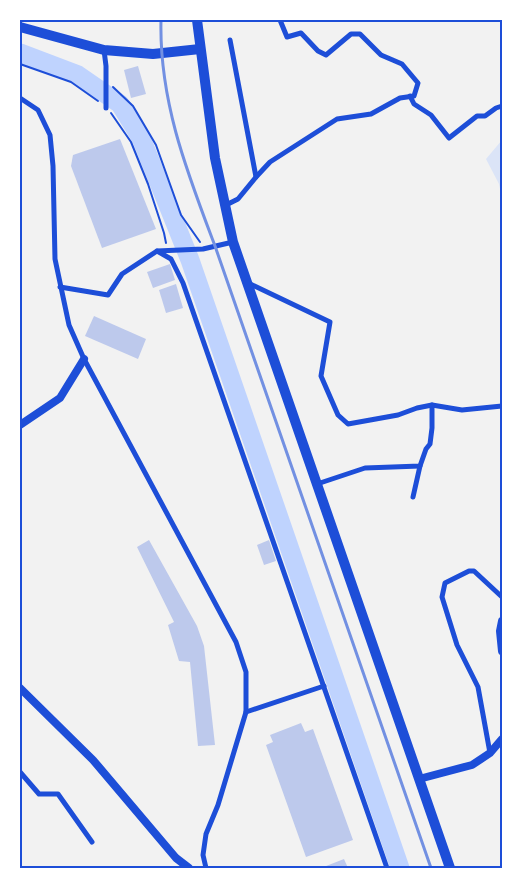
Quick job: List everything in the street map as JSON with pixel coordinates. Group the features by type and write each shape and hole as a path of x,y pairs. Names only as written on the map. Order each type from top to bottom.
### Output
{"main road":[{"path":"197,20 215,158 233,242 450,868"},
{"path":"20,27 104,50 153,54 200,49"}],"street":[{"path":"225,206 238,199 270,162 337,119 371,114 400,98 414,96 418,82 402,64 381,55 360,34 351,34 326,55 318,51 301,33 287,37 280,20"},
{"path":"230,40 256,177"},
{"path":"104,50 106,108"},
{"path":"410,96 414,104 431,115 450,138 477,116 485,116 502,106"},
{"path":"20,98 38,110 50,135 53,166 55,259 68,326 236,642 246,672 246,712 218,805 206,834 203,855 206,868"},
{"path":"60,287 108,295 122,274 158,251 201,249 233,242"},
{"path":"158,251 171,259 183,283 387,868"},
{"path":"247,283 330,322 321,376 338,415 348,424 398,415 417,408 432,406 462,410 502,406"},
{"path":"20,425 60,398 84,359"},
{"path":"413,497 420,466 426,449 430,444 432,406"},
{"path":"317,484 365,468 420,466"},
{"path":"490,754 478,686 457,646 442,597 446,583 469,571 474,571 502,597"},
{"path":"502,622 500,631 502,651"},
{"path":"246,712 324,686"},
{"path":"20,688 93,760 176,858 189,868"},
{"path":"419,779 472,765 490,754 502,739"},
{"path":"20,772 39,794 58,794 92,842"}],"path":[{"path":"20,64 71,82 106,108 131,142 148,184 164,233 167,250"},
{"path":"106,80 132,106 156,145 181,215 199,240 201,249"}],"shaded area":[{"path":"502,140 502,199 499,184 486,159"}],"building":[{"path":"138,66 146,94 131,98 124,70"},
{"path":"120,139 156,229 102,248 71,166 73,155"},
{"path":"170,264 175,280 153,288 147,272"},
{"path":"176,284 183,308 166,313 159,290"},
{"path":"94,316 146,339 138,359 85,336"},
{"path":"149,540 197,626 204,646 215,745 198,746 190,662 179,661 168,625 174,622 137,547"},
{"path":"269,540 276,561 264,565 257,545"},
{"path":"301,723 305,732 313,729 353,840 306,857 266,745 273,742 270,735"},
{"path":"344,859 348,868 321,868"}],"waterway":[{"path":"20,53 78,75 120,104 141,138 190,260 400,868"}],"railway":[{"path":"161,20 165,79 170,108 185,163 431,868"}]}
